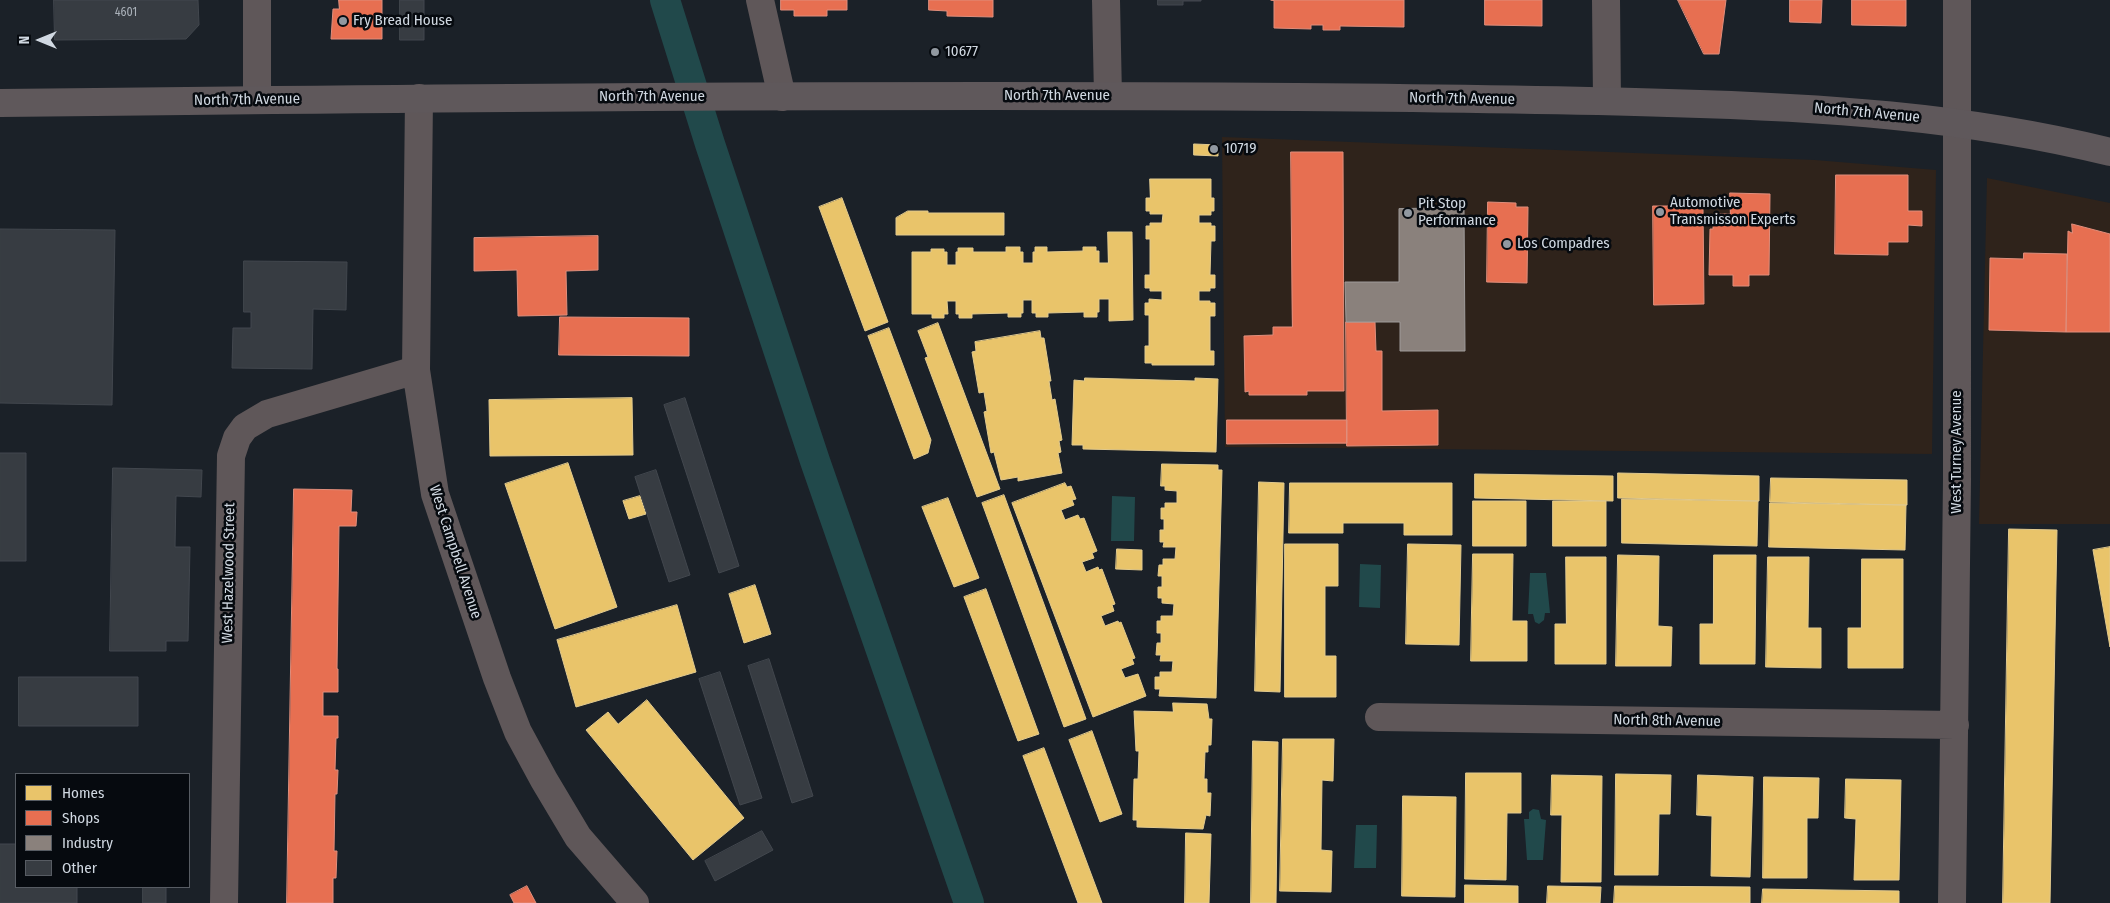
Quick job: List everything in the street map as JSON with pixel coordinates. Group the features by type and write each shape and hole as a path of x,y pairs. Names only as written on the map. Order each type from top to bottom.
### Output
{"main road":[{"name":"North 7th Avenue","path":"0,103 419,98 1108,96 1607,101 1793,107 1957,123 2053,138 2110,152"}],"street":[{"path":"258,0 258,100"},
{"path":"760,0 782,97"},
{"path":"1106,0 1108,96"},
{"path":"1606,0 1607,101"},
{"name":"West Turney Avenue","path":"1952,903 1955,725 1957,0"},
{"name":"West Campbell Avenue","path":"419,98 416,370 435,494 497,678 518,732 578,837 635,903"},
{"name":"West Hazelwood Street","path":"224,903 231,456 237,438 245,427 267,414 416,370"},
{"name":"North 8th Avenue","path":"1379,717 1955,725"}],"shaded area":[{"path":"1222,137 1815,160 1936,170 1932,454 1225,447"},
{"path":"1987,178 2110,203 2110,524 1979,524"},
{"path":"1112,496 1135,497 1134,541 1111,541"},
{"path":"1360,564 1381,565 1380,608 1359,607"},
{"path":"1530,573 1546,573 1550,613 1545,613 1544,620 1539,624 1535,622 1533,614 1528,614"},
{"path":"1533,809 1539,810 1541,819 1546,820 1543,860 1527,860 1524,819 1529,819 1529,812"},
{"path":"1356,825 1377,825 1376,868 1354,868"}],"building: Homes":[{"path":"1194,144 1218,145 1218,156 1194,155"},
{"path":"1150,179 1211,179 1211,198 1214,198 1214,211 1211,211 1211,215 1199,215 1199,223 1211,223 1211,226 1215,226 1215,241 1211,241 1210,275 1215,275 1215,288 1210,288 1210,291 1199,291 1199,301 1215,303 1215,316 1210,316 1210,351 1214,351 1214,365 1152,365 1152,363 1145,363 1145,346 1149,346 1149,315 1145,315 1145,303 1149,303 1149,299 1162,300 1162,291 1150,291 1150,288 1145,288 1145,275 1150,275 1150,239 1146,239 1146,226 1150,226 1150,223 1162,223 1163,214 1150,214 1150,211 1146,211 1146,198 1150,198"},
{"path":"842,198 888,322 865,331 819,207"},
{"path":"908,211 928,211 928,213 1004,213 1004,235 896,235 896,218"},
{"path":"1108,232 1132,232 1133,320 1109,321 1109,299 1099,299 1097,317 1084,317 1084,312 1048,313 1048,317 1036,317 1036,313 1032,313 1032,300 1023,300 1023,313 1021,313 1021,317 1008,317 1008,313 972,314 972,318 959,318 959,314 956,314 956,301 947,301 948,314 944,314 944,318 932,318 932,314 912,314 912,252 931,252 931,249 944,249 944,252 947,252 947,265 956,265 956,252 958,252 958,248 973,248 973,252 1006,252 1006,247 1020,247 1020,252 1023,252 1023,263 1033,263 1035,247 1047,247 1047,252 1083,251 1083,247 1096,247 1096,251 1099,251 1099,263 1108,263"},
{"path":"938,323 1000,489 977,497 925,358 928,357 918,331"},
{"path":"889,328 931,440 928,453 914,459 868,336"},
{"path":"1040,331 1041,338 1044,338 1052,400 1055,399 1062,440 1059,441 1061,452 1058,453 1062,473 1018,481 1018,477 1001,480 994,452 991,453 984,412 987,411 984,392 979,393 972,352 976,351 975,342"},
{"path":"1085,378 1195,381 1195,378 1218,379 1216,452 1083,449 1083,445 1072,445 1074,380 1084,381"},
{"path":"632,398 633,455 490,456 489,400"},
{"path":"568,463 617,607 555,629 505,484"},
{"path":"1162,464 1218,465 1218,470 1222,470 1216,698 1159,696 1160,689 1155,689 1155,677 1160,677 1160,672 1172,672 1173,661 1160,661 1161,655 1156,655 1157,643 1161,643 1161,633 1157,633 1157,621 1161,621 1161,616 1173,616 1174,604 1162,603 1162,598 1158,598 1158,587 1162,587 1162,576 1158,576 1159,565 1163,565 1163,559 1175,559 1176,547 1163,547 1164,542 1160,542 1160,530 1164,530 1161,508 1165,508 1165,503 1177,503 1177,491 1165,490 1165,486 1161,486"},
{"path":"1618,473 1759,476 1759,501 1618,498"},
{"path":"1475,474 1613,476 1613,501 1475,498"},
{"path":"1771,478 1907,480 1907,505 1770,502"},
{"path":"1259,482 1284,483 1280,692 1255,691"},
{"path":"1065,483 1067,487 1071,486 1076,499 1072,500 1074,505 1061,510 1065,520 1078,515 1080,519 1084,518 1097,551 1092,553 1094,558 1082,562 1086,572 1098,567 1099,570 1102,569 1115,604 1112,605 1114,611 1101,616 1105,626 1118,621 1119,623 1121,622 1135,658 1132,659 1134,664 1121,669 1125,678 1138,674 1146,696 1093,717 1012,503"},
{"path":"1290,483 1452,483 1452,535 1404,535 1404,523 1343,523 1343,533 1289,533"},
{"path":"1004,495 1086,719 1064,727 982,503"},
{"path":"640,496 646,514 629,519 623,501"},
{"path":"948,498 979,578 954,587 922,507"},
{"path":"1622,499 1758,501 1757,546 1622,543"},
{"path":"1473,501 1526,501 1526,546 1473,546"},
{"path":"1553,501 1606,501 1606,546 1553,546"},
{"path":"1770,503 1906,505 1905,550 1769,547"},
{"path":"2009,529 2057,530 2050,903 2003,903"},
{"path":"1285,544 1338,544 1338,586 1325,586 1325,656 1336,656 1336,697 1285,697"},
{"path":"1408,544 1461,545 1459,645 1406,644"},
{"path":"2110,547 2110,647 2093,550"},
{"path":"1117,549 1142,550 1142,570 1116,569"},
{"path":"1473,554 1513,554 1512,621 1527,621 1527,661 1471,661"},
{"path":"1618,555 1659,556 1658,626 1672,627 1671,666 1616,666"},
{"path":"1714,555 1756,555 1755,664 1700,664 1700,624 1713,624"},
{"path":"1566,557 1606,557 1606,664 1555,664 1555,624 1566,624"},
{"path":"1768,557 1809,557 1808,628 1821,628 1821,668 1766,667"},
{"path":"1862,559 1903,559 1903,668 1848,668 1848,628 1861,628"},
{"path":"755,585 771,634 744,643 729,594"},
{"path":"986,589 1039,734 1018,741 964,597"},
{"path":"677,605 696,672 576,707 557,640"},
{"path":"647,700 744,818 693,860 586,730 608,712 618,724"},
{"path":"1173,703 1207,704 1209,719 1212,719 1211,745 1208,745 1208,752 1205,752 1204,779 1207,779 1207,793 1211,793 1210,816 1206,815 1203,829 1137,827 1137,820 1133,820 1134,779 1138,779 1139,751 1136,751 1134,711 1173,712"},
{"path":"1092,731 1122,814 1100,822 1069,740"},
{"path":"1283,739 1334,739 1333,781 1322,780 1321,850 1332,851 1331,892 1280,891"},
{"path":"1253,741 1278,742 1276,903 1251,903"},
{"path":"1044,748 1102,903 1078,903 1023,756"},
{"path":"1466,773 1521,773 1521,813 1507,813 1506,880 1465,879"},
{"path":"1616,774 1671,775 1670,814 1659,814 1658,875 1615,875"},
{"path":"1552,775 1602,776 1601,882 1561,882 1562,815 1551,815"},
{"path":"1698,775 1753,777 1750,877 1711,876 1712,816 1697,815"},
{"path":"1764,777 1819,778 1818,818 1807,818 1807,878 1763,878"},
{"path":"1846,779 1901,780 1899,880 1854,880 1856,819 1845,818"},
{"path":"1403,796 1456,797 1455,897 1402,896"},
{"path":"1186,833 1211,834 1209,903 1185,903"},
{"path":"1465,885 1518,886 1518,903 1465,903"},
{"path":"1548,886 1601,887 1600,903 1547,903"},
{"path":"1615,886 1750,887 1750,903 1614,903"},
{"path":"1763,889 1899,891 1899,903 1762,903"}],"building: Shops":[{"path":"339,0 382,0 382,39 331,39 333,9 339,9"},
{"path":"781,0 847,0 847,10 827,10 827,16 794,16 794,10 781,10"},
{"path":"929,0 993,0 993,17 947,16 947,11 929,10"},
{"path":"1271,0 1404,0 1404,27 1340,26 1340,30 1323,30 1323,25 1311,25 1311,29 1274,28 1274,1"},
{"path":"1485,0 1542,0 1542,26 1485,25"},
{"path":"1678,0 1726,0 1719,54 1704,54"},
{"path":"1790,0 1822,0 1821,23 1790,22"},
{"path":"1852,0 1906,0 1906,26 1852,25"},
{"path":"1291,152 1343,152 1344,391 1307,391 1307,395 1249,395 1249,391 1245,392 1244,336 1273,335 1273,327 1292,327"},
{"path":"1836,175 1908,175 1908,211 1922,211 1922,226 1908,225 1908,242 1888,242 1888,255 1835,254"},
{"path":"1730,193 1770,194 1769,275 1749,275 1749,286 1733,286 1733,275 1709,275 1710,229 1713,229 1713,214 1730,214"},
{"name":"Los Compadres","path":"1488,202 1516,203 1516,207 1528,207 1527,283 1487,282"},
{"path":"1653,206 1703,206 1704,304 1654,305"},
{"path":"2072,224 2110,234 2110,332 2066,332 2068,231 2072,233"},
{"path":"598,236 598,270 566,271 567,315 518,316 517,270 474,271 474,238"},
{"path":"2024,253 2067,254 2066,332 1989,330 1990,258 2023,259"},
{"path":"560,317 689,318 689,356 559,355"},
{"path":"1346,322 1375,322 1376,351 1382,351 1382,411 1438,410 1438,445 1347,446"},
{"path":"1227,420 1347,420 1347,443 1227,444"},
{"path":"294,489 352,490 351,512 357,512 356,526 339,526 338,692 323,692 323,716 338,716 335,770 338,770 337,794 335,794 334,851 337,851 336,878 333,878 333,903 287,903"},
{"path":"527,886 536,903 514,903 510,895"}],"building: Industry":[{"path":"1464,208 1465,351 1400,351 1400,322 1346,322 1345,282 1399,282 1399,209"}],"building: Other":[{"path":"54,0 198,0 199,25 186,39 55,40"},
{"path":"400,0 424,0 424,40 400,40"},
{"path":"1158,0 1201,1 1183,1 1183,5 1158,5"},
{"path":"0,229 115,230 112,405 0,403"},
{"path":"244,261 347,262 346,310 313,309 312,369 232,368 233,328 251,328 251,312 244,312"},
{"path":"685,398 739,566 719,573 664,405"},
{"path":"0,453 26,453 26,561 0,561"},
{"path":"113,468 202,470 201,497 176,496 175,547 190,547 188,641 166,641 166,651 110,651"},
{"path":"656,470 690,575 669,582 635,477"},
{"path":"769,659 813,796 792,803 748,666"},
{"path":"720,672 762,798 740,805 699,679"},
{"path":"19,677 138,677 138,726 19,726"},
{"path":"762,831 773,850 715,881 705,861"},
{"path":"0,844 15,844 15,888 77,888 77,903 0,903"},
{"path":"143,888 166,888 166,903 143,903"}],"waterway":[{"path":"665,0 710,144 815,461 969,903"}],"place":[{"name":"Fry Bread House","path":"343,21"},
{"name":"10677","path":"935,52"},
{"name":"10719","path":"1214,149"},
{"name":"Automotive Transmisson Experts","path":"1660,212"},
{"name":"Pit Stop Performance","path":"1408,213"},
{"name":"Los Compadres","path":"1507,244"}]}
